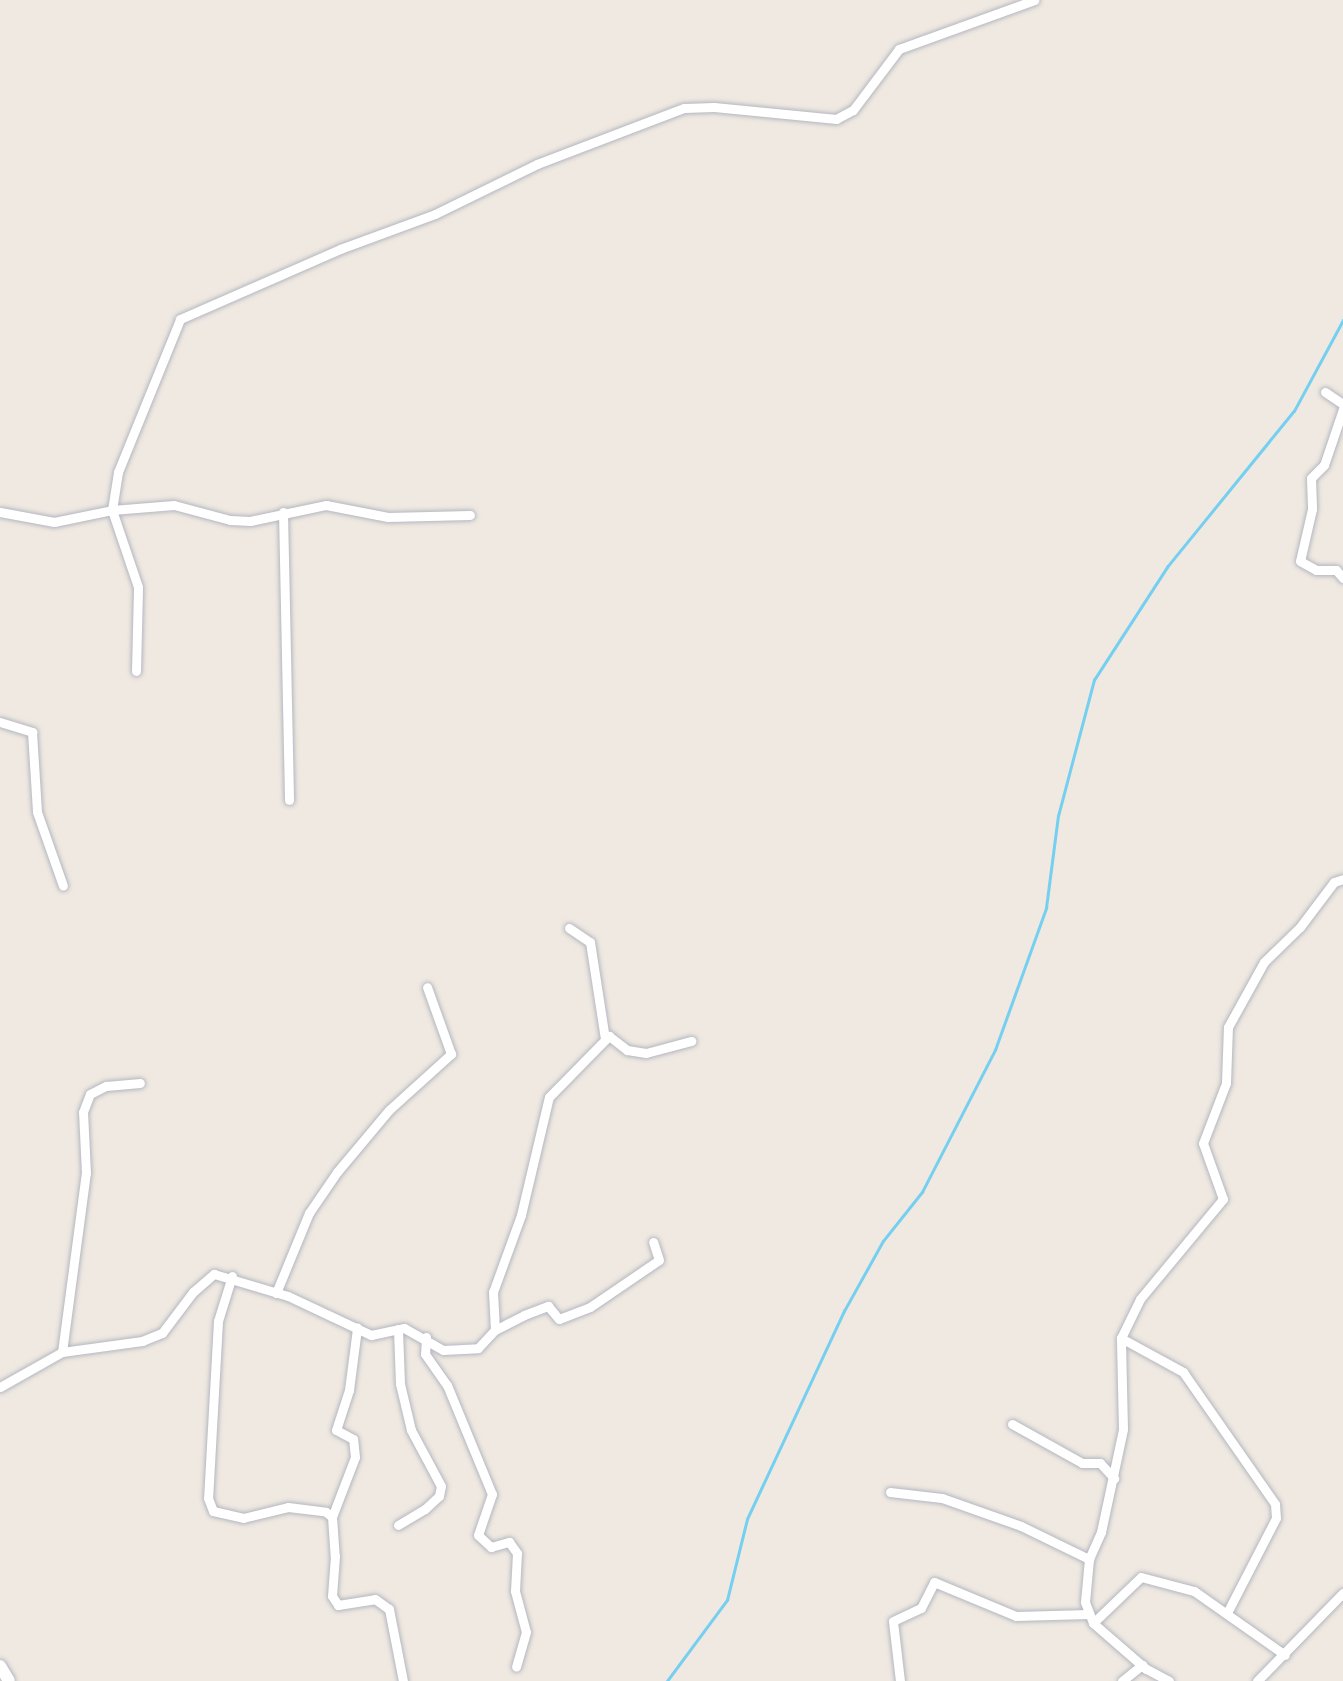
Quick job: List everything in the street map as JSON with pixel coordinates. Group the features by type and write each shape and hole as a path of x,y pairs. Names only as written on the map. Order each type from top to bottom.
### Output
{"main road":[{"path":"0,1666 9,1681"}],"street":[{"path":"136,670 138,587 112,509 118,472 166,344 187,314 435,214 537,164 684,108 714,107 836,119 853,110 899,49 1034,0"},
{"path":"1325,392 1343,404"},
{"path":"1343,409 1324,465 1311,478 1312,509 1300,561 1316,570 1336,570 1343,578"},
{"path":"0,512 54,522 112,509 174,505 230,520 250,521 326,505 388,517 470,515"},
{"path":"284,512 289,800"},
{"path":"0,722 32,732 37,812 63,886"},
{"path":"1169,1681 1142,1665 1091,1618 1089,1559 1101,1532 1123,1429 1121,1338 1140,1299 1223,1199 1203,1143 1226,1083 1228,1027 1264,962 1300,927 1334,882 1343,879"},
{"path":"569,928 590,942 605,1039"},
{"path":"276,1293 309,1213 337,1172 389,1110 451,1054 427,987"},
{"path":"495,1330 493,1292 521,1215 549,1097 609,1036 627,1050 646,1053 691,1041"},
{"path":"62,1352 86,1173 83,1112 90,1094 106,1086 140,1083"},
{"path":"0,1387 62,1352 142,1342 162,1333 193,1292 214,1274 232,1276 276,1293 371,1335 398,1329 426,1337 443,1350 478,1348 495,1330 548,1306 559,1319 575,1316 659,1260 653,1242"},
{"path":"232,1276 218,1321 208,1498 213,1511 243,1518 288,1507 326,1512 331,1517"},
{"path":"358,1328 349,1390 337,1419 336,1430 353,1439 355,1457 331,1517 332,1596 338,1605 375,1599 389,1609 403,1681"},
{"path":"398,1329 400,1384 411,1430 442,1486 425,1509 398,1525"},
{"path":"426,1337 425,1354 447,1385 492,1494 478,1535 491,1547 509,1542 517,1553 515,1591 526,1632 516,1667"},
{"path":"1121,1338 1183,1371 1275,1504 1276,1518 1228,1611"},
{"path":"1012,1424 1082,1463 1100,1463 1114,1478"},
{"path":"890,1492 942,1498 1021,1525 1089,1559"},
{"path":"900,1681 892,1621 921,1608 934,1582 1016,1616 1091,1618 1141,1577 1194,1591 1228,1611 1285,1656"},
{"path":"1257,1681 1285,1656 1343,1593"},
{"path":"1122,1681 1142,1665"}],"waterway":[{"path":"667,1681 727,1600 747,1519 844,1311 883,1241 922,1192 995,1050 1046,908 1058,816 1094,680 1167,567 1294,411 1343,320"}]}
